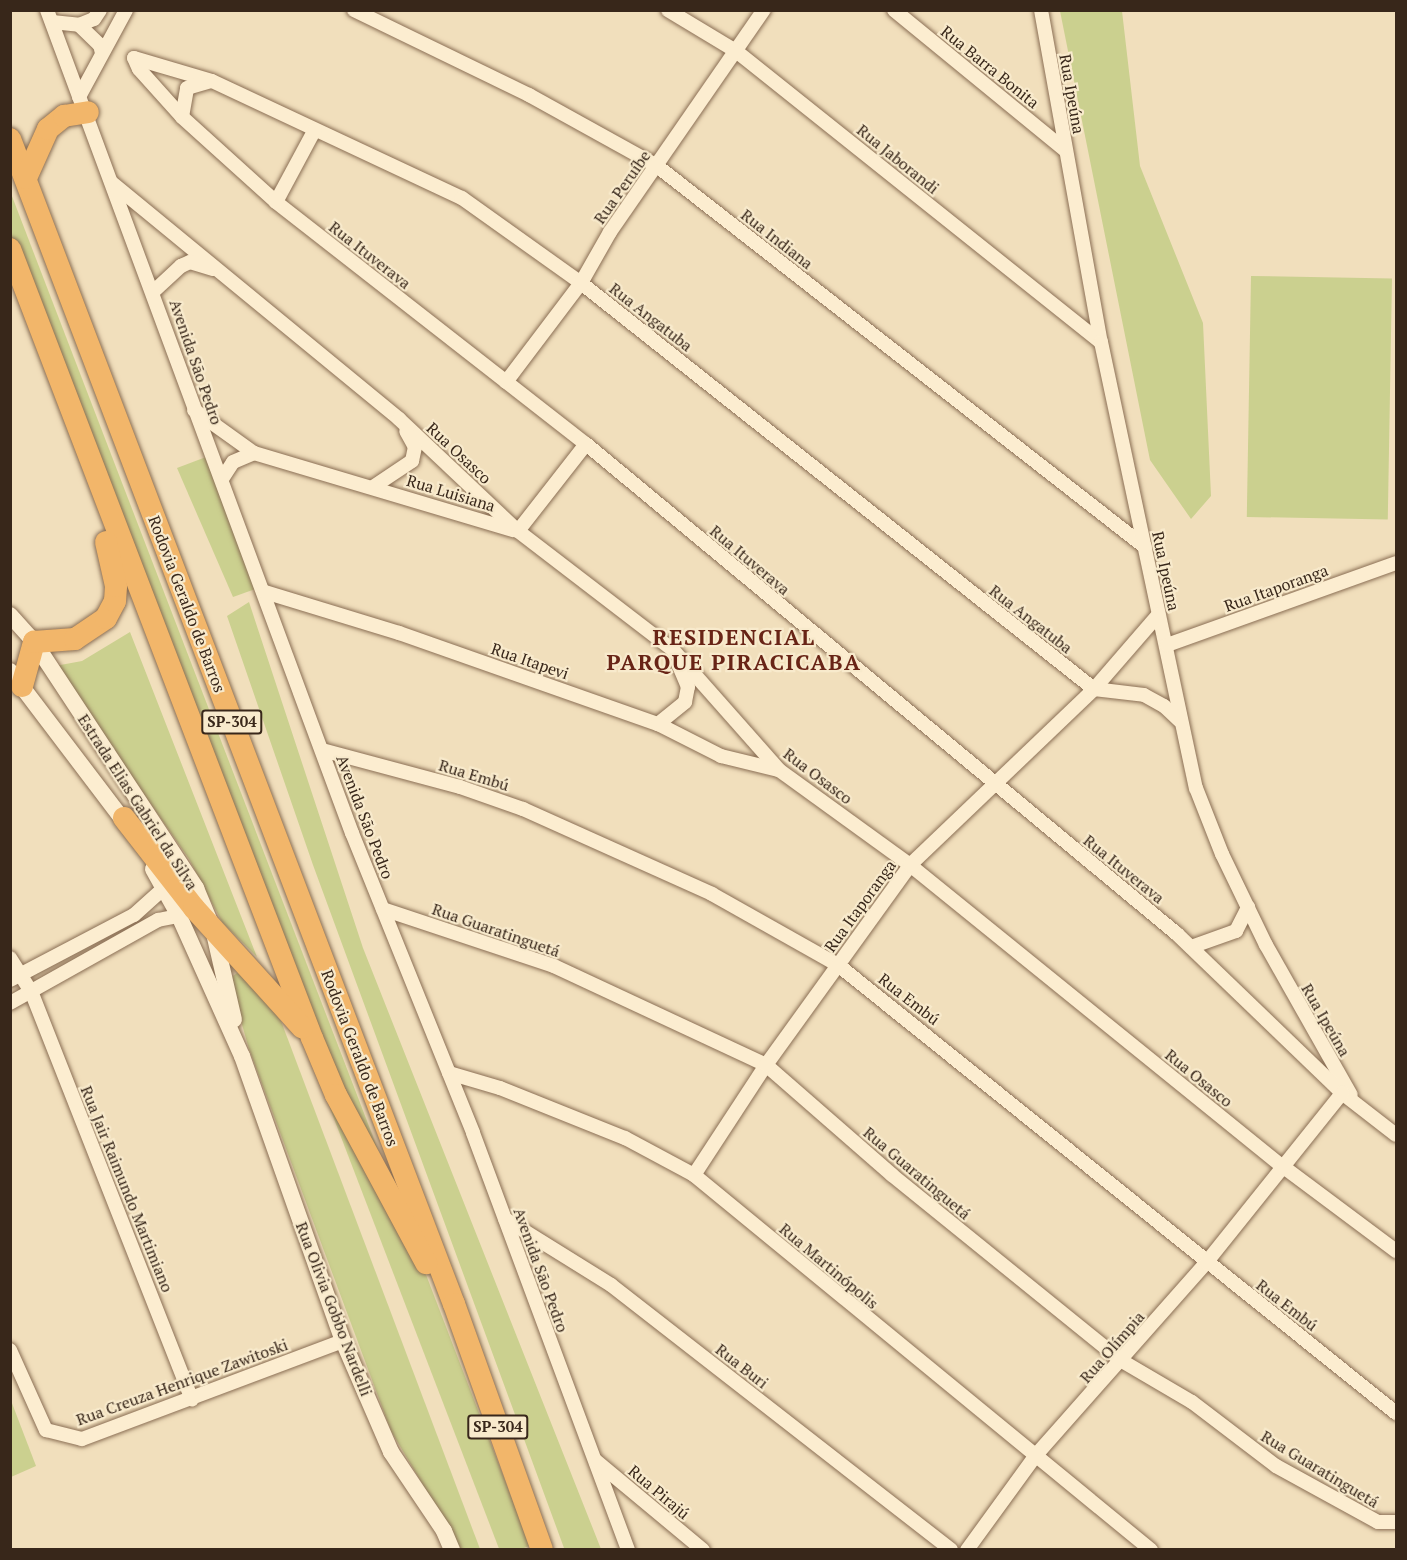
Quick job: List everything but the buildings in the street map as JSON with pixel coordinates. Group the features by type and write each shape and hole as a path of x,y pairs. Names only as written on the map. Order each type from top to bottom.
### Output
{"highway":[{"path":"26,178 48,129 83,104"},
{"name":"Rodovia Geraldo de Barros","path":"10,139 454,1304 542,1550"},
{"name":"Rodovia Geraldo de Barros","path":"10,249 71,414 312,1038 336,1095 422,1256 454,1304"},
{"path":"16,678 33,642 75,639 106,618 115,601 116,586 108,547 76,461 71,414"},
{"path":"124,818 213,929 312,1038"}],"street":[{"path":"79,25 94,20 100,10"},
{"path":"83,104 102,52 126,10"},
{"name":"Rua Indiana","path":"354,10 530,95 657,166 1145,547"},
{"name":"Rua Jaborandi","path":"668,10 736,51 1101,342"},
{"name":"Rua Peruíbe","path":"506,382 581,283 610,232 764,10"},
{"name":"Rua Barra Bonita","path":"894,10 1065,150"},
{"name":"Rua Ipeúna","path":"1041,10 1101,342 1158,615 1167,645 1179,720 1196,788 1248,908 1301,1011 1356,1104"},
{"path":"50,16 79,25 100,45 102,52"},
{"name":"Avenida São Pedro","path":"50,16 154,291 193,409 265,592 383,909 505,1219 628,1550"},
{"name":"Rua Angatuba","path":"134,58 212,81 462,198 581,283 1094,689"},
{"name":"Rua Ituverava","path":"134,58 139,69 182,117 276,202 586,444 1191,947 1342,1093 1396,1134"},
{"path":"182,117 187,88 212,81"},
{"path":"276,202 315,131"},
{"name":"Rua Osasco","path":"112,183 399,419 518,531 673,650 779,770 910,865 1281,1165 1396,1251"},
{"name":"Rua Osasco","path":"154,291 175,270 190,262 221,272"},
{"name":"Rua Luisiana","path":"193,409 254,453 518,531"},
{"name":"Rua Luisiana","path":"374,487 412,461 416,447 399,419"},
{"path":"518,531 586,444"},
{"path":"222,479 233,462 254,453"},
{"name":"Rua Itaporanga","path":"1167,645 1396,563"},
{"name":"Rua Itapevi","path":"265,592 422,641 657,724 721,756 779,770"},
{"name":"Estrada Elias Gabriel da Silva","path":"10,615 33,642 196,888 213,929 242,1056"},
{"name":"Rua Itaporanga","path":"694,1175 766,1065 910,865 1094,689 1158,615"},
{"path":"657,724 685,702 688,687 673,650"},
{"name":"Estrada Elias Gabriel da Silva","path":"16,678 124,818 179,916 242,1056"},
{"path":"1094,689 1144,694 1164,706 1179,720"},
{"name":"Rua Embú","path":"322,750 460,787 523,809 712,894 838,964 1206,1263 1396,1413"},
{"path":"16,977 134,915 164,888"},
{"path":"1191,947 1236,931 1248,908"},
{"name":"Rua Guaratinguetá","path":"383,909 554,966 766,1065 892,1175 1122,1361 1192,1402 1285,1471 1378,1522 1396,1522"},
{"path":"10,1003 158,920 179,916"},
{"name":"Rua Jair Raimundo Martimiano","path":"10,958 16,977 31,991 192,1399"},
{"name":"Rua Olivia Gobbo Nardelli","path":"242,1056 343,1341 391,1452 444,1531 452,1550"},
{"name":"Rua Martinópolis","path":"449,1073 500,1088 625,1138 694,1175 1151,1550"},
{"name":"Rua Olímpia","path":"967,1550 1036,1455 1122,1361 1206,1263 1281,1165 1342,1093"},
{"name":"Rua Buri","path":"505,1219 611,1285 951,1550"},
{"name":"Rua Creuza Henrique Zawitoski","path":"10,1350 46,1430 63,1437 82,1439 343,1341"},
{"name":"Rua Pirajú","path":"595,1460 703,1550"}],"green space":[{"path":"1060,11 1122,11 1140,166 1203,323 1211,496 1191,519 1150,460"},
{"path":"10,191 530,1546 519,1550 500,1550 10,275"},
{"path":"1251,276 1392,278 1388,519 1247,517"},
{"path":"206,457 258,588 233,597 177,468"},
{"path":"249,602 363,948 601,1549 564,1548 313,865 227,616"},
{"path":"130,632 257,957 222,922 189,859 55,666 82,661"},
{"path":"237,973 252,980 281,1021 480,1549 461,1549 391,1431 249,1049 229,979"},
{"path":"10,1398 36,1466 11,1477 10,1477"}],"district":[{"name":"RESIDENCIAL PARQUE PIRACICABA","path":"734,648"}]}
